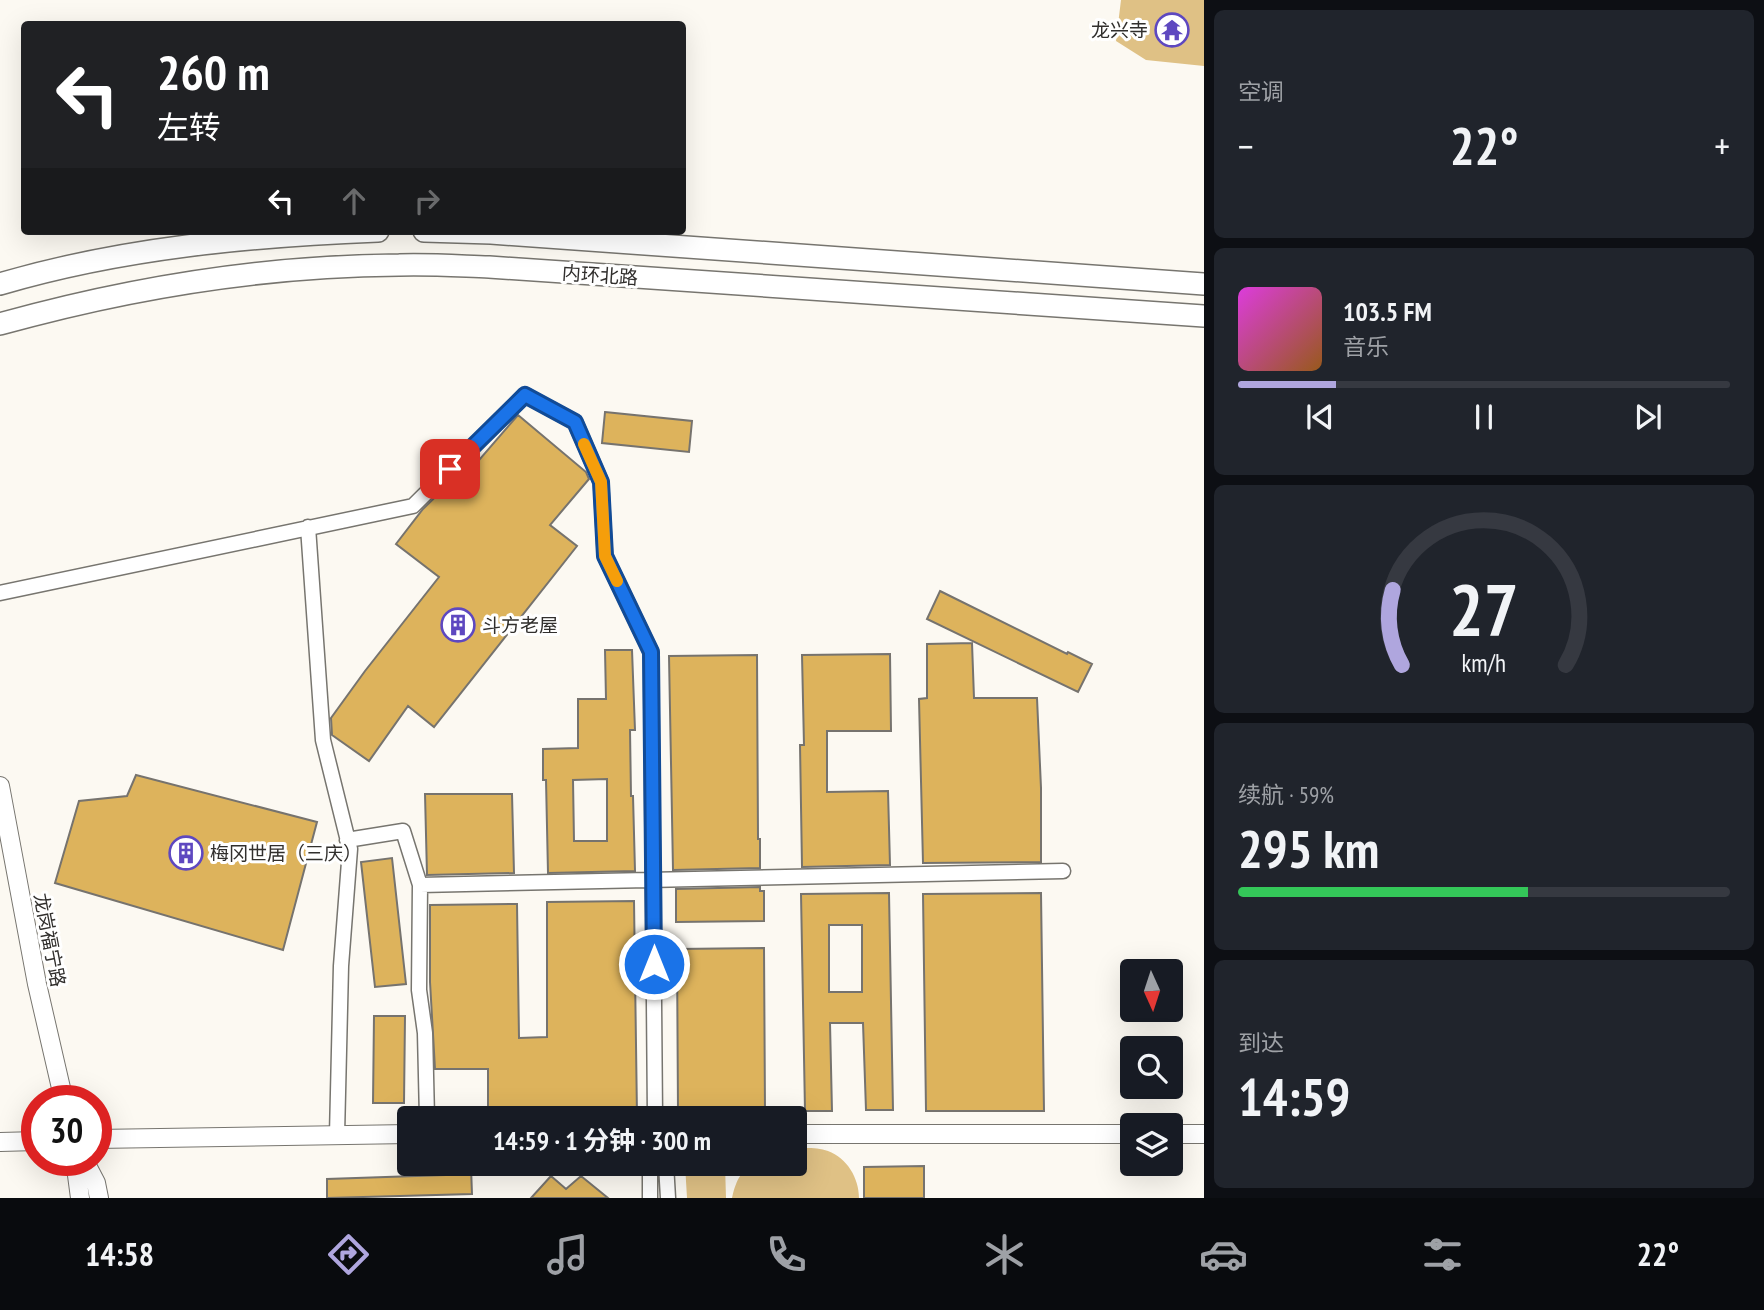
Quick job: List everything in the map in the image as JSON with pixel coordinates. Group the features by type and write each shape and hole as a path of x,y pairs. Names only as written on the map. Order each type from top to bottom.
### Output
{"main road":[{"path":"0,284 122,256 214,242 293,235"},
{"name":"内环北路","path":"520,235 1204,284"},
{"name":"内环北路","path":"0,324 129,293 218,278 398,265 489,267 1204,316"}],"street":[{"path":"0,593 413,506 525,395 575,422 601,482 605,556 651,652 655,1106"},
{"path":"308,527 323,740 350,849 341,965 337,1135"},
{"name":"龙岗福宁路","path":"0,786 37,984 60,1085"},
{"path":"347,841 403,831 420,885 419,990 425,1033 427,1106"},
{"path":"420,885 1063,871"},
{"path":"807,1133 1120,1134"},
{"path":"112,1139 397,1134"},
{"path":"1183,1134 1204,1134"},
{"path":"0,1142 21,1141"},
{"path":"77,1176 80,1198"},
{"path":"92,1176 99,1198"},
{"path":"650,1176 650,1198"},
{"path":"667,1176 668,1198"}],"shaded area":[{"name":"龙兴寺","path":"1121,0 1204,0 1204,66 1146,60 1116,41"},
{"path":"807,1148 811,1148 824,1150 841,1158 854,1176 859,1198 732,1198 740,1176 807,1176"},
{"path":"686,1176 725,1176 726,1198 687,1198"}],"building":[{"path":"605,412 692,421 689,452 602,443"},
{"name":"斗方老屋","path":"518,415 586,472 589,479 550,525 577,546 434,727 408,706 369,761 332,735 331,718 439,577 396,544 423,509 470,463 474,466"},
{"path":"940,591 1092,664 1078,692 927,619"},
{"path":"972,643 974,698 1037,698 1041,862 923,863 919,699 927,698 927,644"},
{"path":"605,650 632,650 635,730 630,730 635,871 548,873 543,749 578,748 578,699 606,699","holes":["607,779 607,841 574,841 573,780"]},
{"path":"890,654 891,731 827,731 827,792 888,791 890,865 802,867 802,655"},
{"path":"757,655 760,868 673,870 669,656"},
{"name":"梅冈世居（三庆）","path":"136,775 317,822 283,950 55,883 79,801 127,796"},
{"path":"425,794 512,794 514,873 427,875"},
{"path":"392,858 406,984 375,987 361,862"},
{"path":"760,887 760,891 764,891 764,921 676,922 676,889"},
{"path":"889,893 893,1110 866,1110 863,1023 830,1023 832,1111 807,1111 801,894","holes":["829,925 862,925 862,992 829,992"]},
{"path":"1041,893 1044,1111 926,1111 923,894"},
{"path":"634,901 637,1106 488,1106 488,1069 435,1069 430,982 430,905 517,904 519,1038 547,1037 547,902"},
{"path":"764,948 765,1106 678,1106 677,949"},
{"path":"374,1016 405,1016 404,1103 373,1103"},
{"path":"924,1166 924,1198 864,1198 864,1167"},
{"path":"471,1176 472,1194 327,1198 327,1179"},
{"path":"551,1176 566,1189 581,1176 608,1198 531,1198"}],"slow traffic":[{"path":"584,444 601,482 605,556 617,581"}],"place":[{"name":"龙兴寺","path":"1172,30"},
{"name":"斗方老屋","path":"458,625"},
{"name":"梅冈世居（三庆）","path":"186,853"}],"route":[{"path":"450,469 525,395 575,422 601,482 605,556 651,652 654,964"}]}
